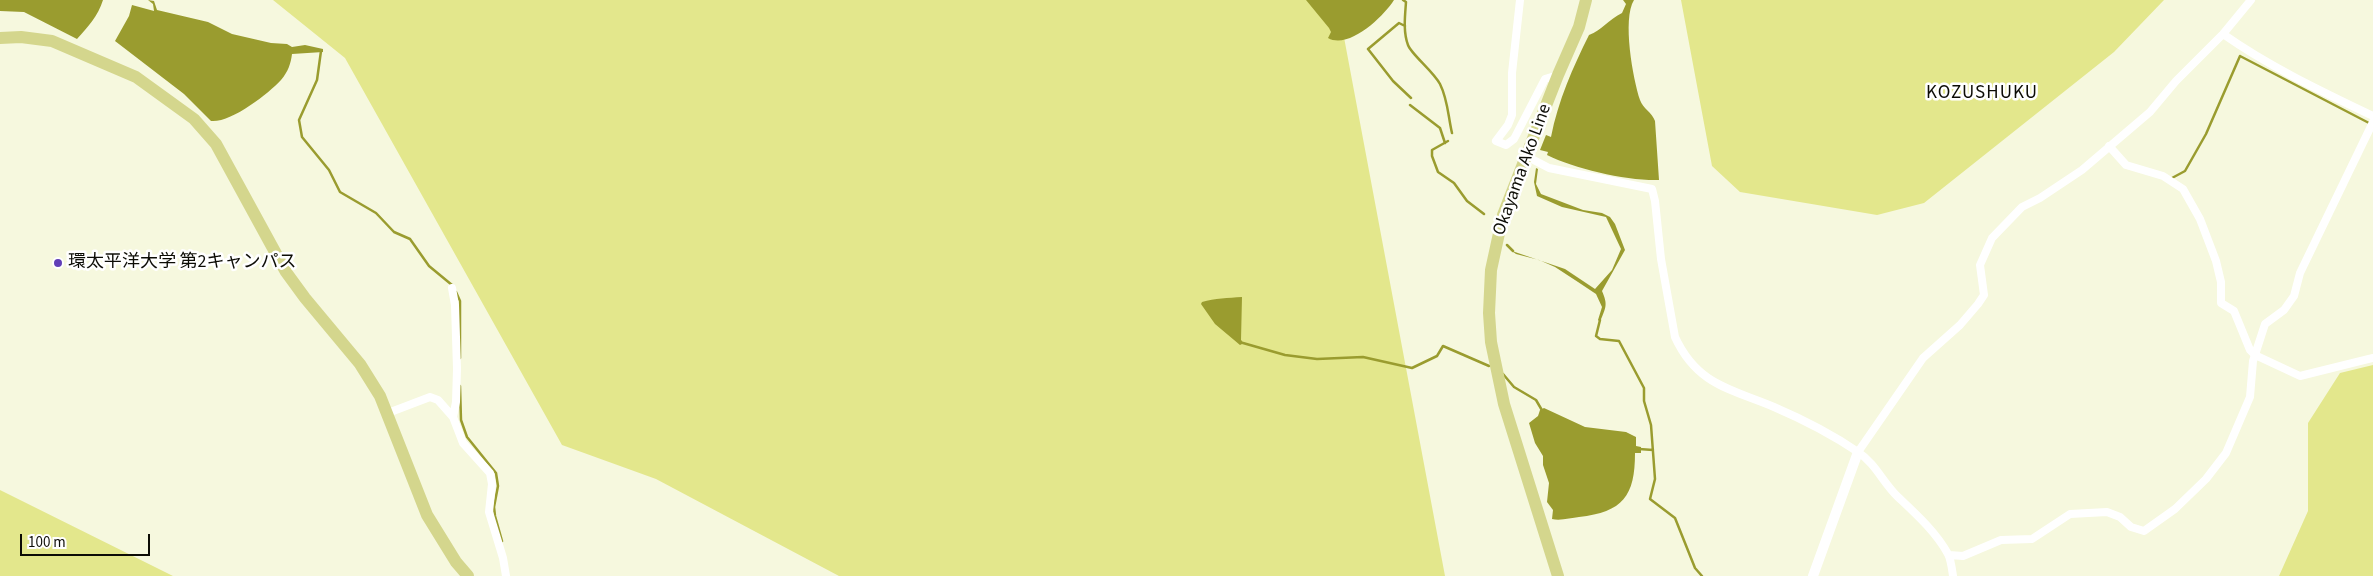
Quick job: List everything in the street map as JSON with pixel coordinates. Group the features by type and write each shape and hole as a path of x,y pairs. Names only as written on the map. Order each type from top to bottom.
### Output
{"main road":[{"name":"Okayama Ako Line","path":"1558,576 1504,404 1491,342 1489,313 1491,270 1503,215 1579,27 1586,0"},
{"path":"0,38 21,37 52,41 84,53 136,77 194,119 216,144 286,272 360,364 380,396 427,515 456,562 468,576"}],"street":[{"path":"1520,0 1512,73 1512,115 1508,125 1496,141 1506,145 1514,139 1545,79 1558,75"},
{"path":"1813,576 1858,452 1923,358 1960,325 1984,295 1980,265 1992,238 2022,207 2082,170 2150,112 2176,81 2223,34 2251,0"},
{"path":"2223,34 2268,63 2373,116"},
{"path":"1949,555 1963,556 2001,540 2032,539 2070,514 2108,512 2120,517 2137,530 2144,531 2175,509 2206,479 2226,453 2250,397 2255,355 2265,324 2284,310 2294,296 2300,273 2373,122"},
{"path":"2109,146 2126,165 2163,176 2183,189 2200,219 2216,261 2221,282 2221,303 2234,311 2250,350 2255,355 2300,376 2373,358"},
{"path":"1526,156 1549,168 1652,190 1655,201 1661,259 1675,337 1679,347 1696,367 1715,384 1740,396 1774,407 1858,452 1874,465 1896,496 1913,510 1949,555 1953,576"},
{"path":"452,288 455,304 457,369 456,402 453,416"},
{"path":"388,413 430,397 438,400 453,416 463,442 490,473 492,484 489,512 503,558 506,576"}],"green space":[{"path":"273,0 1337,0 1445,576 839,576 656,479 562,445 345,58"},
{"path":"1681,0 2164,0 2114,52 1924,203 1877,215 1740,192 1712,166"},
{"path":"2373,365 2373,576 2279,576 2308,511 2308,423 2340,373"},
{"path":"0,490 173,576 0,576"}],"shaded area":[{"path":"0,0 103,0 89,26 77,39 24,12 0,11"},
{"path":"148,0 154,1 157,10 208,22 232,34 271,43 287,44 292,47 305,45 323,49 323,52 292,54 286,74 267,93 239,113 211,121 184,94 115,41 129,16 132,5 154,11 153,4"},
{"path":"1306,0 1394,0 1365,30 1346,39 1336,40 1328,38 1331,32 1329,28"},
{"path":"1623,0 1634,0 1629,21 1632,64 1640,100 1655,121 1659,180 1617,176 1586,169 1559,160 1547,155 1548,152 1540,150 1546,135 1551,137 1567,84 1589,35 1622,13 1626,4"},
{"path":"1536,168 1538,169 1536,184 1541,194 1583,210 1602,213 1610,217 1615,224 1625,250 1602,291 1606,306 1600,322 1598,320 1602,307 1596,294 1555,267 1541,261 1565,269 1595,289 1612,270 1621,249 1606,217 1562,207 1537,196 1534,182"},
{"path":"1512,251 1537,259 1516,254"},
{"path":"1242,297 1241,340 1244,343 1240,345 1215,324 1201,304 1202,302 1222,298"},
{"path":"1544,408 1585,427 1626,432 1636,437 1636,446 1641,447 1641,453 1635,453 1629,491 1616,506 1594,515 1562,520 1552,519 1553,510 1547,502 1549,483 1543,465 1543,456 1535,443 1529,423"}],"waterway":[{"path":"1403,0 1406,2 1406,40 1410,49 1443,90 1452,133"},
{"path":"1405,26 1399,23 1368,49 1393,81 1411,98"},
{"path":"321,51 317,80 299,120 302,137 329,170 340,192 376,213 394,232 410,239 429,266 452,285"},
{"path":"2172,178 2185,171 2206,134 2240,56 2369,123"},
{"path":"1410,105 1440,128 1445,143"},
{"path":"1448,141 1432,150 1432,156 1438,172 1454,183 1467,201 1484,214"},
{"path":"1507,245 1513,251"},
{"path":"456,292 460,301 460,358"},
{"path":"1600,320 1596,336 1600,339 1619,341 1644,388 1644,401 1651,425 1655,479 1650,499 1675,518 1695,568 1702,576"},
{"path":"1243,343 1285,355 1317,359 1363,357 1412,368 1437,356 1443,346 1489,366"},
{"path":"1503,374 1514,387 1536,400 1543,412"},
{"path":"460,386 461,420 467,437 496,473 498,486 494,507 502,541"},
{"path":"1639,449 1653,450"}],"place":[{"name":"環太平洋大学 第2キャンパス","path":"58,263"}],"district":[{"name":"KOZUSHUKU","path":"1982,94"}]}
